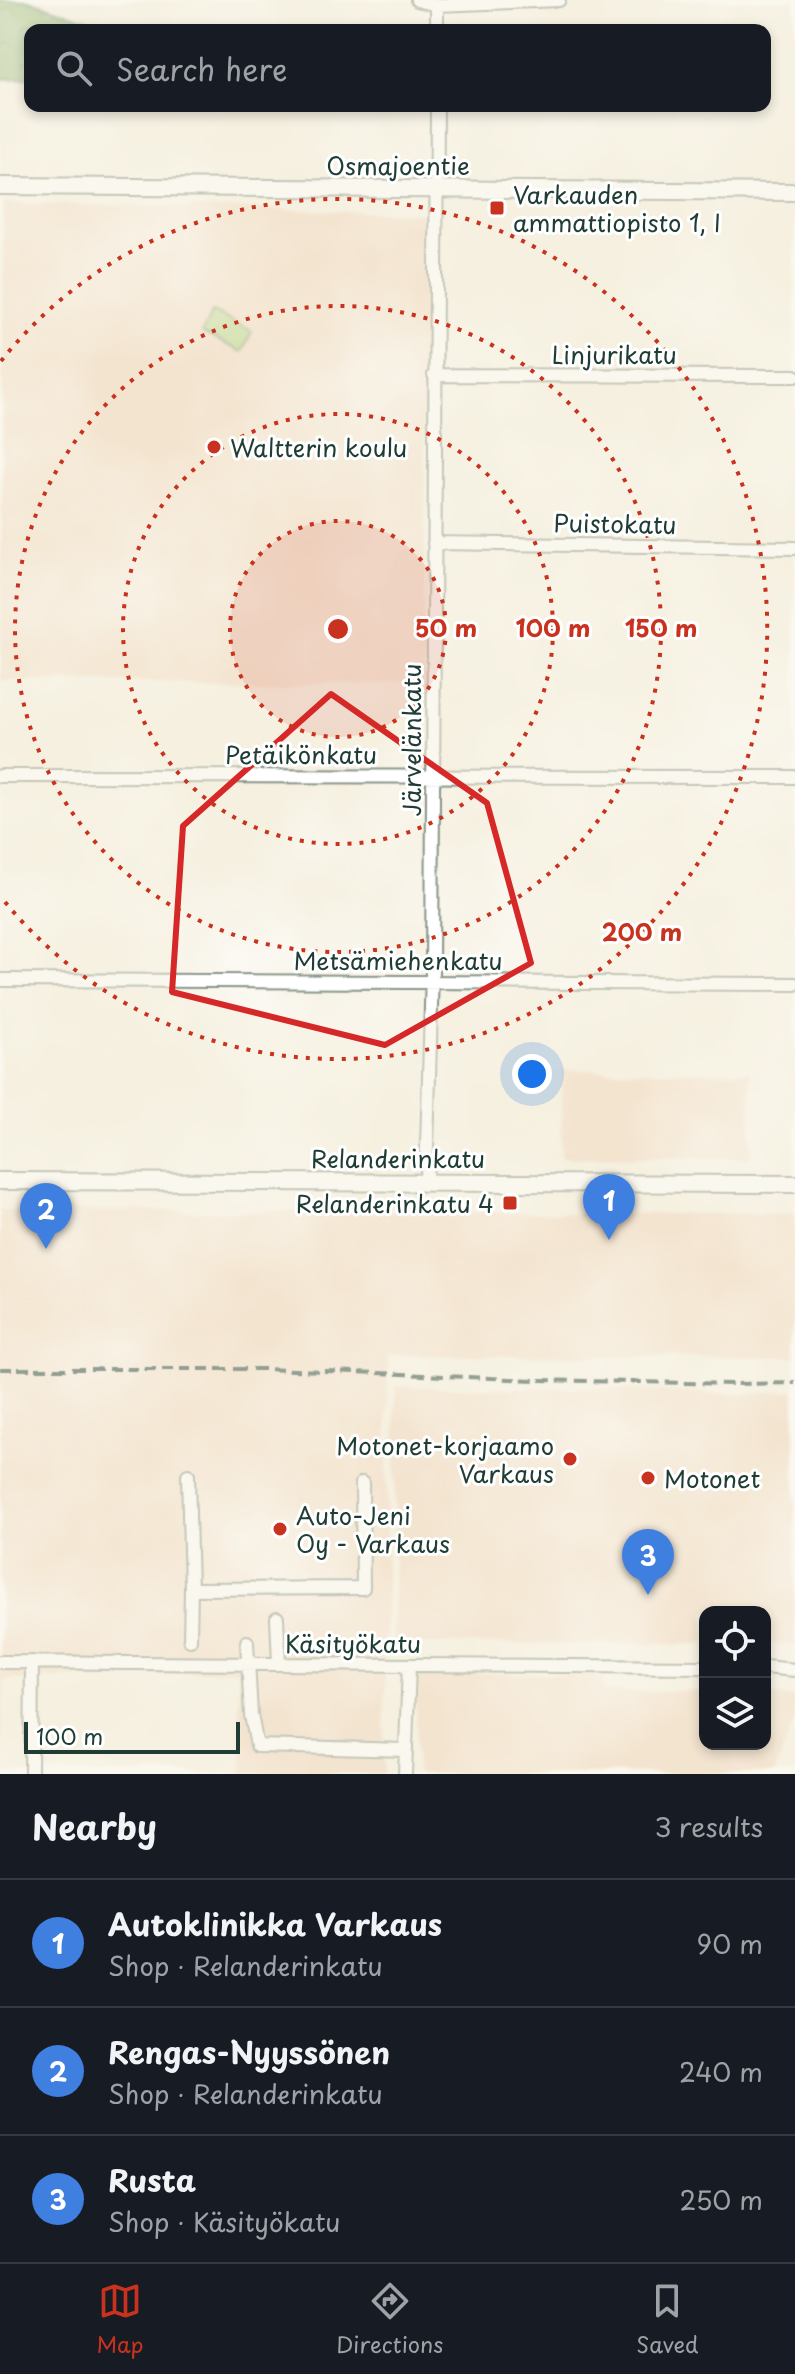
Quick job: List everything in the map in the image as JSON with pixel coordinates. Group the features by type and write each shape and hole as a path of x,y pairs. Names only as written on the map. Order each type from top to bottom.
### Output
{"street":[{"path":"417,0 437,5 559,0"},
{"path":"437,5 437,24"},
{"name":"Järvelänkatu","path":"426,1182 432,982 437,112"},
{"name":"Osmajoentie","path":"0,186 795,192"},
{"name":"Linjurikatu","path":"434,375 795,376"},
{"name":"Puistokatu","path":"434,543 795,548"},
{"name":"Petäikönkatu","path":"0,776 795,777"},
{"name":"Metsämiehenkatu","path":"0,980 795,984"},
{"name":"Relanderinkatu","path":"0,1181 795,1184"},
{"path":"188,1475 190,1640"},
{"path":"191,1589 363,1588 362,1483"},
{"path":"277,1618 279,1664"},
{"path":"247,1642 251,1715 257,1746 406,1750"},
{"name":"Käsityökatu","path":"0,1662 699,1667"},
{"path":"31,1774 32,1662"},
{"path":"405,1774 409,1665"},
{"path":"771,1668 795,1670"}],"highlighted area":[{"path":"331,694 487,803 531,963 385,1045 172,992 183,826"}],"shaded area":[{"name":"Waltterin koulu","path":"4,203 426,213 424,684 1,681"},
{"path":"562,1070 750,1072 751,1158 561,1158"},
{"path":"0,1210 795,1214 795,1357 388,1355 384,1774 243,1774 237,1670 4,1680 0,1768"},
{"path":"396,1387 616,1389 734,1394 795,1390 795,1645 771,1644 771,1606 699,1606 699,1644 393,1644"},
{"path":"416,1673 602,1674 604,1692 699,1691 699,1750 771,1750 771,1696 795,1698 795,1720 774,1774 416,1774"}],"green space":[{"path":"0,0 28,0 102,24 24,24 24,78 0,79"},
{"path":"212,312 252,331 242,352 202,333"}],"railway":[{"path":"0,1369 261,1369 534,1380 795,1383"}],"place":[{"name":"Varkauden ammattiopisto 1, I","path":"497,208"},
{"name":"Waltterin koulu","path":"214,447"},
{"name":"Relanderinkatu 4","path":"510,1203"},
{"name":"Autoklinikka Varkaus","path":"609,1240"},
{"name":"Rengas-Nyyssönen","path":"46,1249"},
{"name":"Motonet-korjaamo Varkaus","path":"570,1459"},
{"name":"Motonet","path":"648,1478"},
{"name":"Auto-Jeni Oy - Varkaus","path":"280,1529"},
{"name":"Rusta","path":"648,1595"}]}
